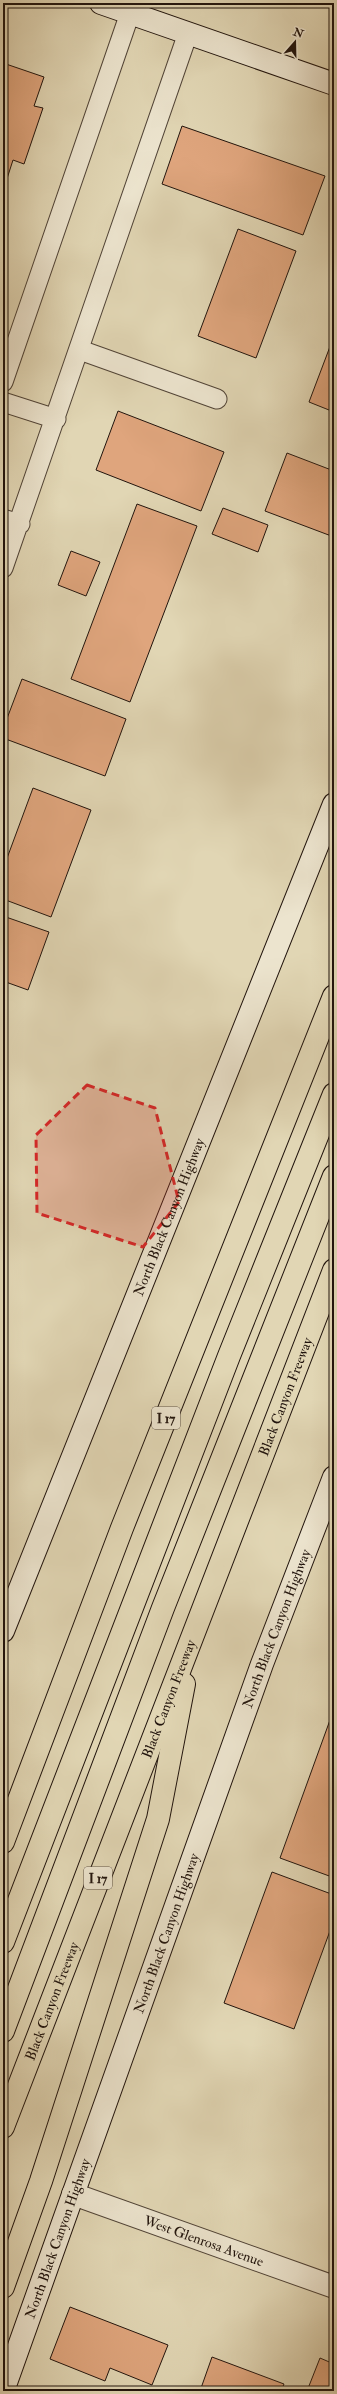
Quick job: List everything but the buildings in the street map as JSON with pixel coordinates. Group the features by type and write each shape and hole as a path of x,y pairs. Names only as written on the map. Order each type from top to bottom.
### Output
{"highway":[{"name":"I 17","path":"3,1842 122,1528 334,996"},
{"path":"3,1942 229,1356 334,1094"},
{"path":"3,2031 163,1608 334,1176"},
{"name":"Black Canyon Freeway","path":"3,2127 334,1270"},
{"path":"3,2287 41,2182 158,1819 195,1629"}],"main road":[{"path":"101,3 334,84"},
{"name":"North Black Canyon Highway","path":"3,1631 334,804"},
{"name":"North Black Canyon Highway","path":"3,2391 262,1664 334,1477"},
{"name":"West Glenrosa Avenue","path":"73,2194 334,2287"}],"lane":[{"path":"3,382 130,13"},
{"path":"3,568 11,522 56,419 188,33"},
{"path":"80,350 217,399"},
{"path":"3,402 56,419"}],"highlighted area":[{"path":"87,1085 155,1108 179,1202 143,1247 37,1213 36,1135"}]}
